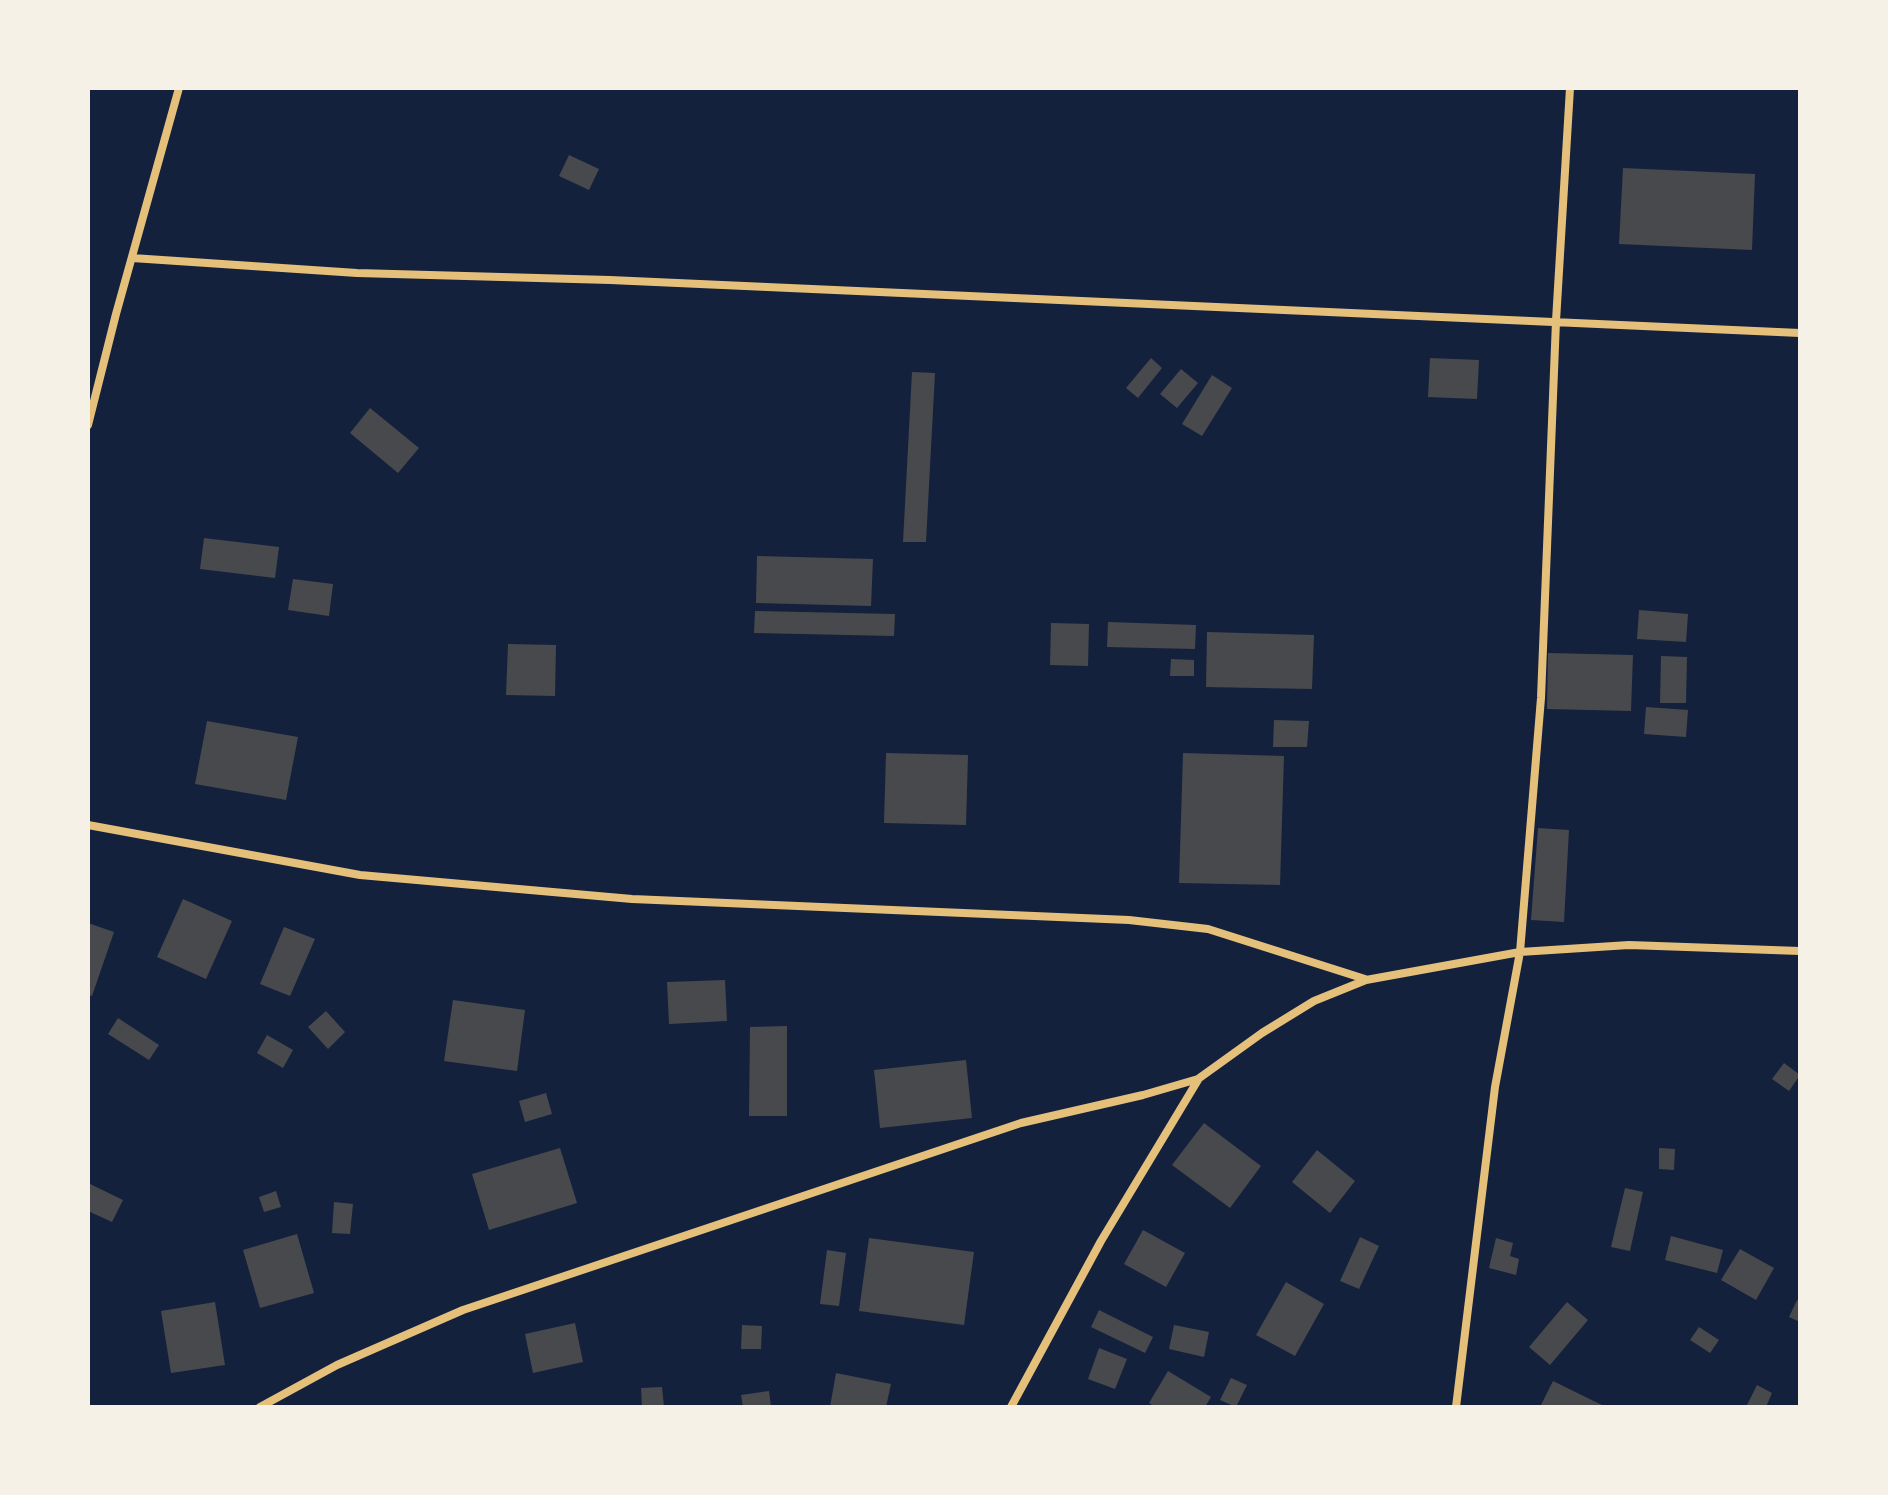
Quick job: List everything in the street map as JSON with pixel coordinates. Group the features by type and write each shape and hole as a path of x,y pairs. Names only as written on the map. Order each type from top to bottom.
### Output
{"street":[{"path":"88,425 179,88"},
{"path":"1456,1407 1495,1087 1520,952 1541,698 1556,321 1570,88"},
{"path":"132,258 357,273 610,280 1800,333"},
{"path":"88,825 360,875 632,899 1129,920 1208,929 1366,980"},
{"path":"260,1407 337,1365 463,1310 1021,1123 1198,1079 1262,1033 1314,1001 1366,980 1520,952 1629,945 1800,951"},
{"path":"1011,1407 1101,1241 1198,1079"}],"building":[{"path":"569,155 599,169 589,190 559,176"},
{"path":"1623,168 1755,174 1752,250 1619,244"},
{"path":"1151,358 1162,368 1138,398 1126,388"},
{"path":"1430,358 1479,360 1477,399 1428,397"},
{"path":"1181,369 1198,383 1177,408 1160,394"},
{"path":"912,372 935,373 926,542 903,542"},
{"path":"1212,375 1232,388 1202,436 1182,424"},
{"path":"370,408 419,448 398,473 350,433"},
{"path":"204,538 279,547 275,578 200,569"},
{"path":"757,556 873,559 871,606 756,603"},
{"path":"293,579 333,584 329,616 288,610"},
{"path":"1639,610 1688,614 1686,642 1637,639"},
{"path":"755,611 895,614 894,636 754,633"},
{"path":"1108,622 1196,625 1195,649 1107,647"},
{"path":"1051,623 1089,624 1088,666 1050,665"},
{"path":"1207,632 1314,635 1312,689 1206,687"},
{"path":"508,644 556,645 555,696 506,695"},
{"path":"1548,653 1633,655 1631,711 1547,709"},
{"path":"1661,656 1687,657 1686,703 1660,703"},
{"path":"1171,659 1194,660 1194,676 1170,676"},
{"path":"1646,707 1688,710 1686,737 1644,734"},
{"path":"1274,720 1309,721 1307,747 1273,747"},
{"path":"207,721 298,737 286,800 195,784"},
{"path":"886,753 968,755 966,825 884,823"},
{"path":"1183,753 1284,756 1280,885 1179,883"},
{"path":"1538,828 1569,830 1564,922 1531,920"},
{"path":"183,899 232,921 206,979 157,957"},
{"path":"88,923 114,932 92,996 88,995"},
{"path":"284,927 315,939 290,996 260,984"},
{"path":"725,980 727,1021 669,1024 667,982"},
{"path":"453,1000 525,1010 517,1071 444,1061"},
{"path":"326,1011 345,1032 328,1049 308,1027"},
{"path":"118,1018 159,1045 149,1060 108,1034"},
{"path":"787,1026 787,1116 749,1116 750,1027"},
{"path":"267,1035 293,1050 283,1068 257,1053"},
{"path":"966,1060 972,1118 880,1128 874,1070"},
{"path":"1784,1063 1800,1075 1789,1091 1772,1079"},
{"path":"546,1093 552,1114 525,1122 519,1101"},
{"path":"1204,1123 1261,1166 1230,1208 1172,1165"},
{"path":"560,1148 577,1203 489,1230 472,1174"},
{"path":"1659,1148 1675,1149 1674,1170 1659,1169"},
{"path":"1317,1150 1355,1181 1330,1213 1292,1182"},
{"path":"88,1183 123,1200 112,1222 88,1211"},
{"path":"1625,1188 1643,1192 1630,1251 1611,1247"},
{"path":"276,1191 281,1207 264,1212 259,1197"},
{"path":"334,1202 353,1204 350,1234 332,1233"},
{"path":"1143,1230 1185,1253 1166,1287 1124,1264"},
{"path":"297,1234 314,1293 260,1308 243,1250"},
{"path":"1671,1236 1723,1250 1717,1273 1665,1260"},
{"path":"1360,1237 1379,1246 1359,1289 1340,1281"},
{"path":"869,1238 974,1252 964,1325 859,1311"},
{"path":"1496,1238 1513,1243 1510,1256 1519,1259 1516,1275 1489,1268"},
{"path":"1740,1249 1774,1268 1756,1300 1721,1280"},
{"path":"827,1250 846,1253 839,1306 820,1304"},
{"path":"1286,1282 1324,1304 1295,1356 1256,1335"},
{"path":"1797,1300 1800,1302 1800,1322 1789,1317"},
{"path":"215,1302 225,1365 171,1373 161,1311"},
{"path":"1567,1302 1588,1320 1550,1365 1529,1347"},
{"path":"1099,1310 1153,1337 1145,1353 1091,1327"},
{"path":"575,1323 583,1362 533,1373 525,1334"},
{"path":"742,1325 762,1326 761,1349 741,1349"},
{"path":"1174,1325 1209,1332 1204,1357 1169,1349"},
{"path":"1699,1327 1719,1340 1710,1353 1690,1340"},
{"path":"1099,1348 1127,1359 1115,1389 1088,1379"},
{"path":"1168,1371 1211,1397 1205,1407 1155,1407 1149,1403"},
{"path":"836,1373 891,1384 886,1407 830,1407"},
{"path":"1231,1378 1247,1385 1236,1407 1220,1400"},
{"path":"1553,1381 1606,1407 1540,1407"},
{"path":"1757,1385 1772,1393 1766,1407 1746,1407"},
{"path":"662,1387 664,1407 642,1407 641,1388"},
{"path":"769,1391 771,1407 743,1407 741,1395"}]}
